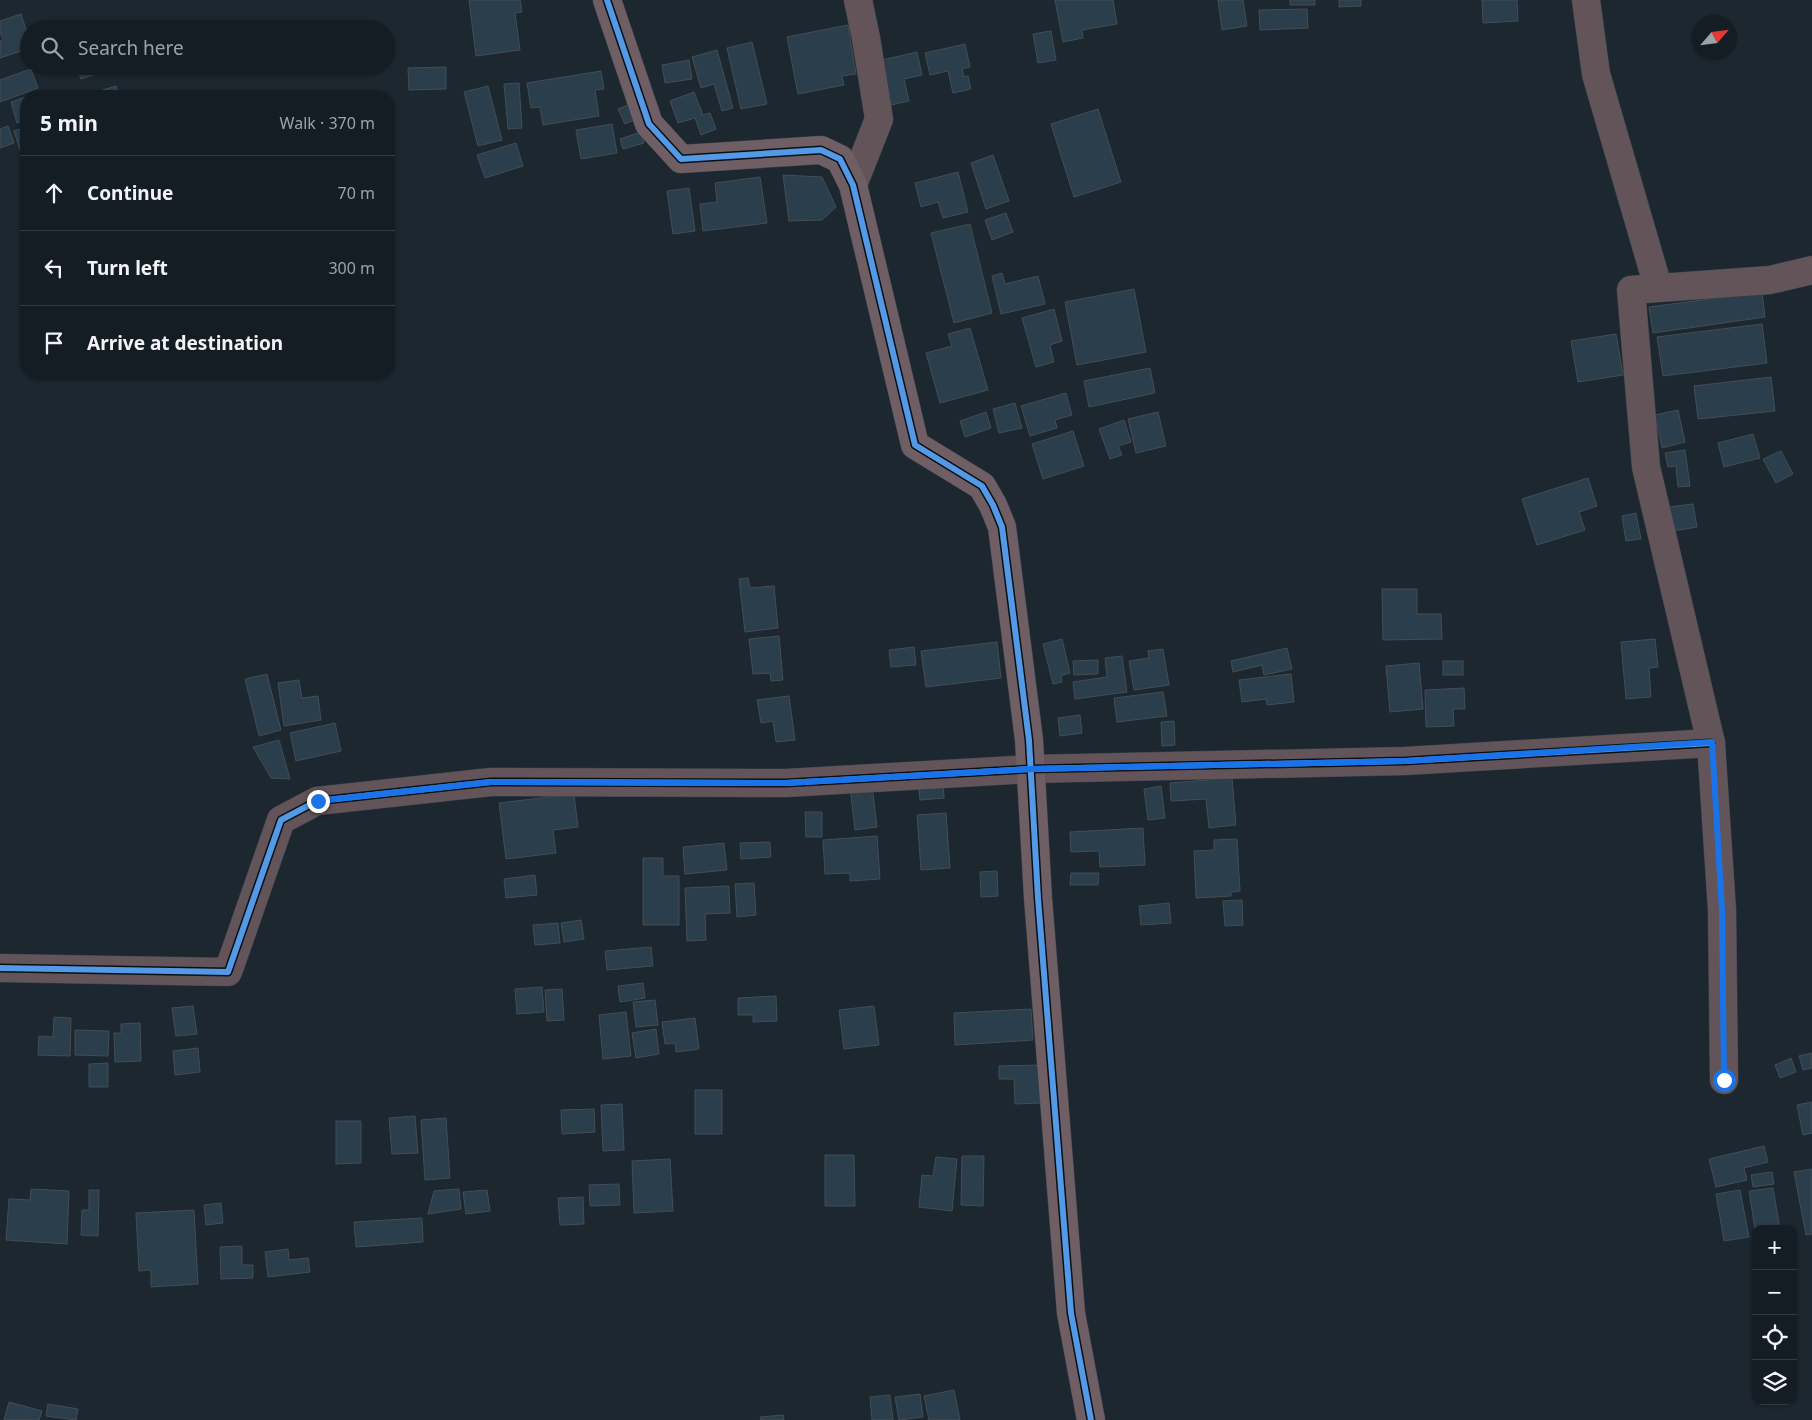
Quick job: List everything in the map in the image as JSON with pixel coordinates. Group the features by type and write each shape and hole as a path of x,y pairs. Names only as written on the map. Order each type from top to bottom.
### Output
{"street":[{"path":"607,0 649,124 681,159 821,150 840,159 853,185 915,445 982,486 993,505 1002,528 1030,740 1038,898 1071,1313 1091,1420"},
{"path":"853,185 879,119 858,0"},
{"path":"1586,0 1596,74 1658,287"},
{"path":"1724,1080 1722,910 1712,742 1646,467 1631,290 1770,280 1812,270"},
{"path":"0,968 228,972 281,820 318,801 491,782 786,783 1031,769 1405,761 1712,742"}],"building":[{"path":"469,0 520,0 522,12 515,13 520,50 476,56"},
{"path":"1055,0 1113,0 1117,24 1082,30 1083,38 1063,42"},
{"path":"1218,0 1243,0 1247,26 1222,30"},
{"path":"1290,0 1315,0 1315,5 1290,5"},
{"path":"1339,0 1361,0 1361,6 1339,7"},
{"path":"1482,0 1517,0 1518,21 1483,23"},
{"path":"1307,9 1308,28 1260,30 1259,10"},
{"path":"21,14 23,20 20,20 20,51 0,58 0,41 3,40 0,32 0,21"},
{"path":"848,25 856,74 842,76 844,85 798,94 787,37"},
{"path":"1051,31 1056,60 1038,63 1033,34"},
{"path":"752,42 767,104 741,109 727,48"},
{"path":"965,44 970,67 962,69 964,77 968,76 971,89 953,93 948,71 930,75 925,53"},
{"path":"717,50 733,108 722,111 714,84 701,88 692,57"},
{"path":"917,52 922,75 904,79 909,101 891,105 882,60"},
{"path":"689,60 692,79 665,83 662,65"},
{"path":"446,67 446,89 409,90 408,68"},
{"path":"601,71 604,89 595,90 599,116 543,125 540,107 531,108 527,83"},
{"path":"20,73 20,75 33,75 38,88 20,90 20,95 0,102 0,80"},
{"path":"80,75 92,75 81,79"},
{"path":"519,83 522,128 508,129 504,84"},
{"path":"116,86 117,90 103,90"},
{"path":"488,86 502,140 478,146 464,92"},
{"path":"694,92 703,115 710,113 716,129 701,135 695,118 678,123 670,101"},
{"path":"20,99 20,122 17,123 11,102"},
{"path":"633,103 639,118 625,124 618,109"},
{"path":"1098,109 1121,182 1074,197 1051,124"},
{"path":"612,124 617,153 581,159 576,130"},
{"path":"8,126 14,143 0,148 0,129"},
{"path":"20,129 20,150 14,131"},
{"path":"641,132 644,143 623,149 620,139"},
{"path":"516,143 523,166 485,178 477,155"},
{"path":"993,155 1009,201 986,209 971,163"},
{"path":"958,172 968,212 943,218 938,202 921,207 915,183"},
{"path":"783,175 822,177 836,207 822,220 789,221"},
{"path":"760,177 767,223 703,231 700,204 717,202 715,183"},
{"path":"689,188 695,231 673,234 667,191"},
{"path":"1006,213 1013,232 992,240 985,220"},
{"path":"970,224 992,313 954,323 931,233"},
{"path":"1002,273 1005,284 1038,276 1045,304 1001,314 992,276"},
{"path":"1134,289 1146,352 1077,365 1065,302"},
{"path":"1762,292 1765,317 1653,333 1649,307"},
{"path":"1054,309 1062,341 1050,345 1054,362 1036,367 1022,318"},
{"path":"1762,324 1767,363 1663,376 1657,337"},
{"path":"970,328 988,390 940,403 926,353 952,346 948,334"},
{"path":"1616,334 1623,375 1578,382 1571,341"},
{"path":"1150,368 1155,393 1089,407 1084,381"},
{"path":"1771,377 1775,411 1698,419 1694,386"},
{"path":"1066,393 1072,415 1055,420 1057,428 1030,436 1021,406"},
{"path":"1015,403 1022,428 999,433 993,409"},
{"path":"1678,410 1685,442 1662,448 1655,415"},
{"path":"986,412 991,428 965,437 960,421"},
{"path":"1158,412 1166,446 1136,453 1128,419"},
{"path":"1124,420 1131,442 1118,446 1122,455 1110,459 1099,429"},
{"path":"1073,431 1084,466 1043,479 1032,444"},
{"path":"1753,434 1760,458 1724,467 1718,443"},
{"path":"1685,450 1690,486 1678,487 1676,466 1668,467 1665,453"},
{"path":"1781,451 1793,474 1776,483 1763,459"},
{"path":"1588,478 1597,506 1579,512 1585,530 1537,545 1522,499"},
{"path":"1693,504 1697,527 1673,531 1669,507"},
{"path":"1636,513 1641,539 1626,541 1622,516"},
{"path":"748,578 750,588 774,586 778,628 745,632 739,579"},
{"path":"1382,589 1417,589 1417,614 1441,614 1442,639 1383,640"},
{"path":"779,636 783,680 771,681 770,673 753,674 749,639"},
{"path":"1062,639 1070,673 1061,676 1062,682 1053,684 1043,644"},
{"path":"1655,639 1658,667 1649,668 1651,697 1626,699 1621,642"},
{"path":"997,642 1001,678 926,687 921,651"},
{"path":"914,647 916,665 891,667 889,650"},
{"path":"1287,648 1292,669 1264,675 1262,665 1233,672 1231,661"},
{"path":"1163,649 1169,685 1134,690 1129,661 1149,658 1148,651"},
{"path":"1122,656 1127,692 1075,699 1073,682 1107,677 1105,658"},
{"path":"1098,660 1098,674 1074,675 1073,661"},
{"path":"1443,661 1463,661 1463,675 1443,675"},
{"path":"1419,663 1423,709 1390,712 1386,666"},
{"path":"267,674 281,730 259,736 245,679"},
{"path":"1291,674 1294,702 1267,705 1266,699 1242,702 1239,680"},
{"path":"299,680 302,698 318,696 321,720 284,726 278,683"},
{"path":"1464,688 1465,709 1453,709 1454,726 1426,727 1425,690"},
{"path":"1163,692 1167,716 1117,722 1114,698"},
{"path":"789,696 795,740 776,742 773,721 761,723 757,700"},
{"path":"1080,715 1082,733 1060,736 1058,718"},
{"path":"1174,721 1175,745 1162,746 1161,722"},
{"path":"335,723 341,751 296,761 290,733"},
{"path":"279,740 290,779 271,778 253,747"},
{"path":"1232,778 1236,825 1209,828 1206,799 1171,801 1170,783"},
{"path":"943,780 944,798 920,800 918,782"},
{"path":"872,785 877,827 855,830 850,787"},
{"path":"1161,786 1165,818 1148,820 1144,789"},
{"path":"574,794 578,827 553,830 556,853 506,859 499,803"},
{"path":"805,812 822,812 822,837 806,837"},
{"path":"946,813 950,868 921,870 917,815"},
{"path":"1143,828 1145,865 1100,867 1099,851 1071,852 1070,832"},
{"path":"877,836 880,879 850,881 850,873 825,874 823,840"},
{"path":"1237,839 1240,891 1231,892 1231,896 1196,898 1194,851 1214,850 1214,840"},
{"path":"770,842 771,857 741,859 740,843"},
{"path":"724,843 727,870 685,874 683,847"},
{"path":"643,858 663,858 663,876 679,876 679,925 643,925"},
{"path":"997,871 998,896 981,897 980,872"},
{"path":"1071,873 1099,873 1098,885 1070,885"},
{"path":"535,875 537,895 506,898 504,879"},
{"path":"754,883 756,915 737,917 735,884"},
{"path":"729,886 730,913 705,914 706,940 687,941 685,888"},
{"path":"1242,900 1243,925 1225,926 1223,901"},
{"path":"1169,903 1171,923 1141,925 1139,906"},
{"path":"581,920 584,939 564,942 561,923"},
{"path":"558,923 560,943 535,945 533,925"},
{"path":"651,947 653,966 607,970 605,951"},
{"path":"643,983 645,998 620,1002 618,986"},
{"path":"542,987 544,1012 517,1014 515,989"},
{"path":"562,989 564,1020 547,1021 545,990"},
{"path":"776,996 777,1021 753,1022 753,1015 738,1015 738,998"},
{"path":"655,1000 658,1025 636,1027 633,1002"},
{"path":"193,1006 197,1034 176,1036 172,1008"},
{"path":"874,1006 879,1045 844,1049 839,1010"},
{"path":"1031,1009 1033,1040 955,1045 954,1013"},
{"path":"626,1012 631,1056 603,1059 599,1015"},
{"path":"54,1017 71,1018 70,1056 38,1055 39,1036 53,1037"},
{"path":"695,1018 699,1049 676,1052 675,1043 665,1044 662,1022"},
{"path":"140,1023 141,1061 115,1062 114,1033 121,1033 121,1024"},
{"path":"656,1029 659,1054 636,1058 632,1033"},
{"path":"75,1030 109,1031 108,1056 75,1055"},
{"path":"198,1048 200,1072 175,1075 173,1051"},
{"path":"1812,1053 1812,1068 1803,1070 1799,1056"},
{"path":"1791,1058 1796,1072 1780,1078 1775,1065"},
{"path":"108,1063 108,1087 89,1087 89,1064"},
{"path":"1039,1065 1040,1103 1015,1104 1014,1079 999,1079 999,1066"},
{"path":"695,1090 722,1090 722,1134 695,1134"},
{"path":"1812,1102 1812,1133 1803,1135 1797,1105"},
{"path":"622,1104 624,1150 603,1151 601,1105"},
{"path":"594,1109 595,1132 562,1134 561,1110"},
{"path":"415,1116 418,1153 392,1154 389,1118"},
{"path":"446,1118 450,1178 425,1180 421,1120"},
{"path":"336,1121 361,1121 361,1163 336,1164"},
{"path":"1764,1146 1768,1162 1744,1168 1747,1180 1716,1187 1709,1159"},
{"path":"825,1155 854,1155 855,1206 825,1206"},
{"path":"962,1156 984,1156 983,1206 961,1205"},
{"path":"936,1157 957,1159 952,1211 919,1207 922,1175 933,1176"},
{"path":"670,1159 673,1211 634,1213 632,1161"},
{"path":"1812,1169 1812,1234 1806,1235 1794,1172"},
{"path":"1772,1172 1774,1184 1753,1187 1751,1175"},
{"path":"619,1184 620,1205 590,1206 589,1185"},
{"path":"1773,1188 1779,1225 1754,1225 1749,1191"},
{"path":"31,1189 69,1191 67,1244 6,1240 9,1199 30,1200"},
{"path":"459,1189 461,1209 428,1214 434,1191"},
{"path":"89,1190 99,1190 98,1236 81,1235 82,1210 89,1210"},
{"path":"487,1190 490,1211 466,1214 463,1192"},
{"path":"1740,1190 1749,1237 1724,1241 1716,1194"},
{"path":"583,1197 584,1224 560,1225 558,1198"},
{"path":"221,1203 223,1223 206,1225 204,1205"},
{"path":"194,1210 198,1284 151,1287 151,1270 139,1271 136,1213"},
{"path":"422,1218 423,1242 356,1247 354,1222"},
{"path":"242,1246 242,1265 253,1265 253,1278 221,1279 220,1247"},
{"path":"288,1249 289,1260 308,1258 310,1272 268,1277 265,1252"},
{"path":"954,1390 960,1420 929,1420 924,1396"},
{"path":"920,1394 923,1417 899,1420 895,1397"},
{"path":"890,1395 893,1420 872,1420 870,1397"},
{"path":"9,1402 42,1411 39,1420 4,1420"},
{"path":"48,1404 78,1409 76,1420 46,1416"},
{"path":"783,1415 784,1420 761,1420 760,1417"}],"cycle path":[{"path":"607,0 649,124 681,159 821,150 840,159 853,185 915,445 982,486 993,505 1002,527 1029,740 1038,898 1071,1313 1091,1420"},
{"path":"0,968 228,972 281,820 317,801 491,782 786,783 1031,769 1405,761 1711,743"}],"route":[{"path":"318,801 491,782 786,783 1031,769 1405,761 1712,742 1722,910 1724,1080"}]}
